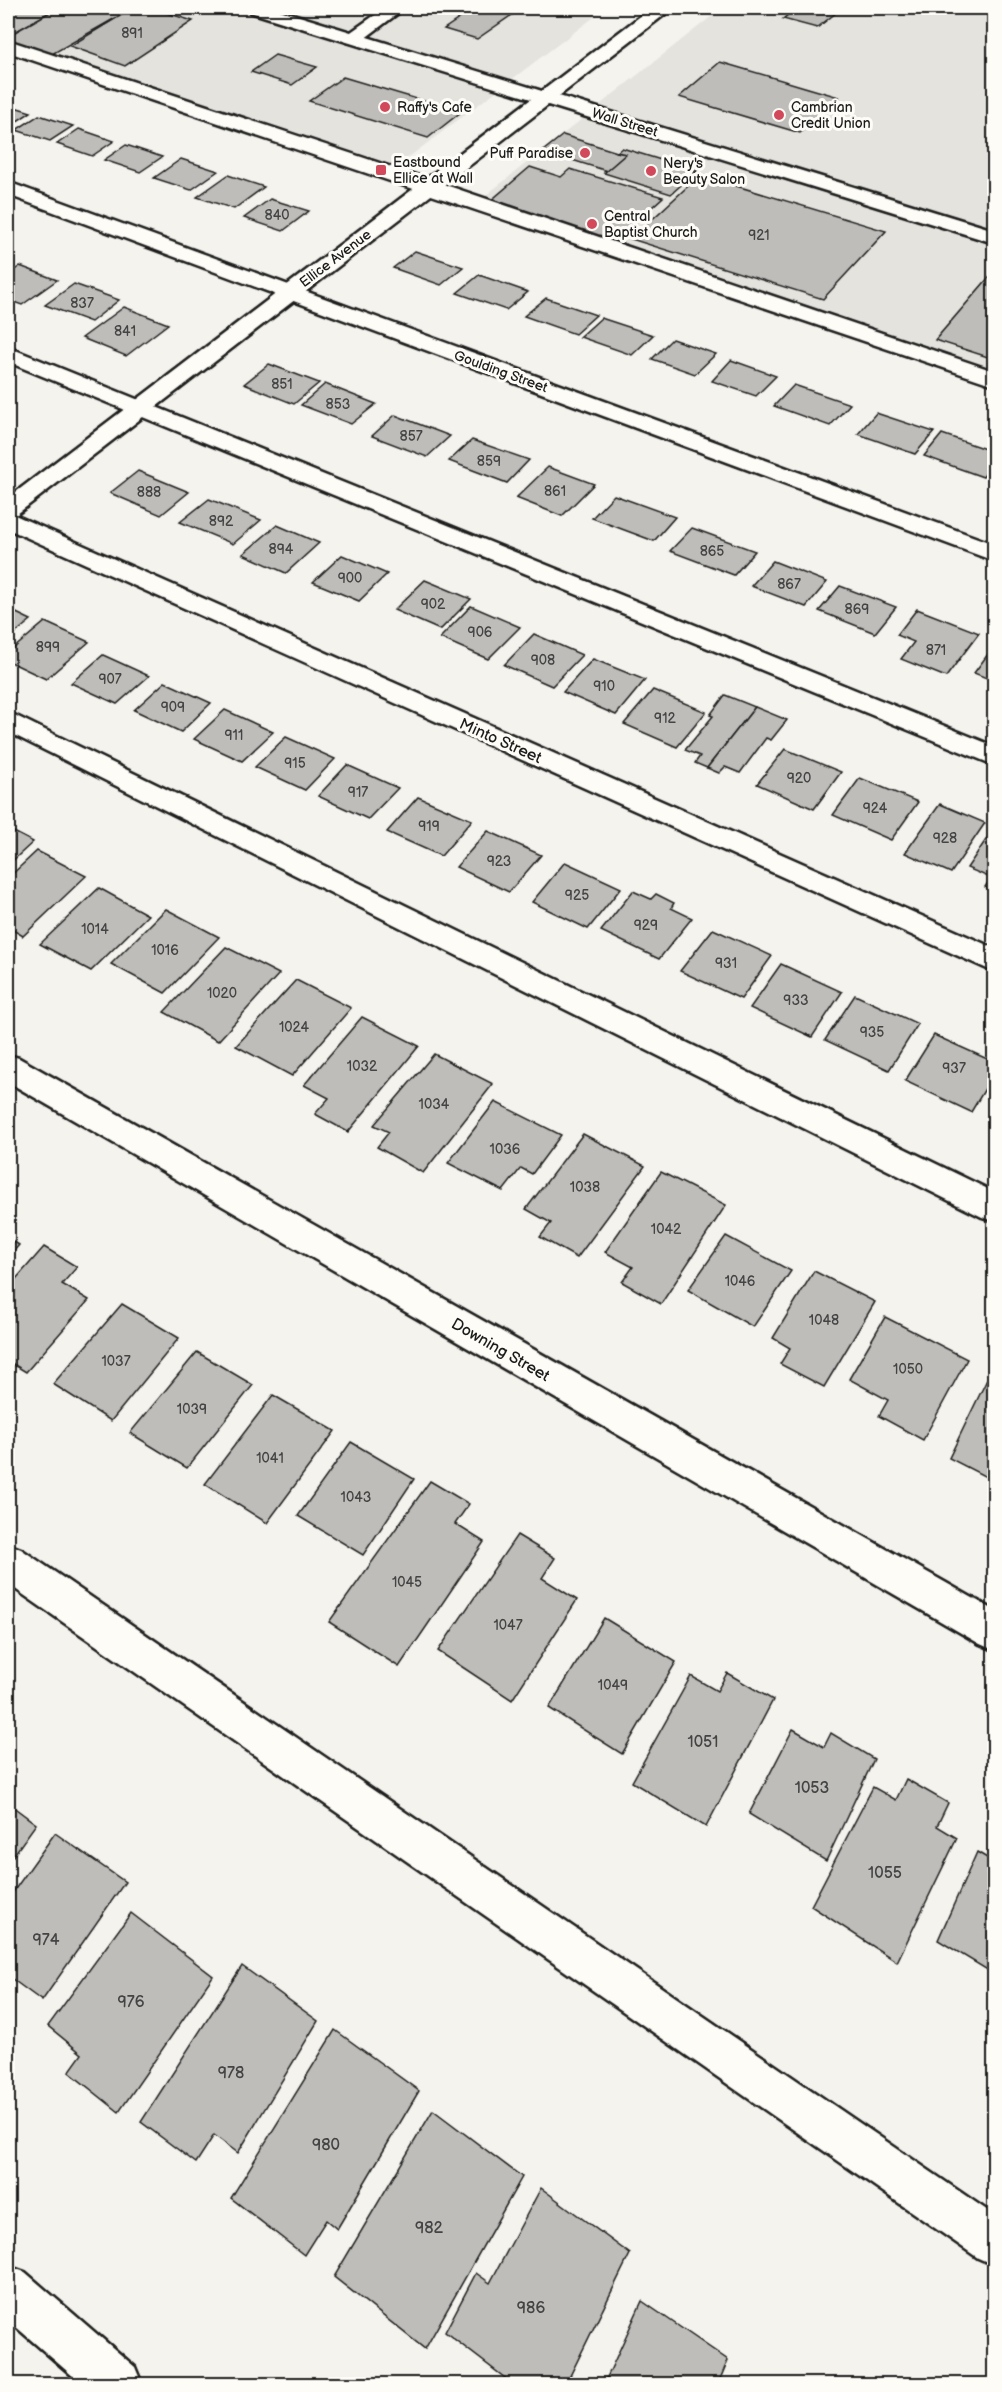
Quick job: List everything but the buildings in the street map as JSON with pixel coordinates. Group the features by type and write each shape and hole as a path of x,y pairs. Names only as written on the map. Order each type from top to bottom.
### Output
{"street":[{"name":"Wall Street","path":"256,8 994,237"},
{"name":"Ellice Avenue","path":"8,509 662,8"},
{"path":"354,38 392,11"},
{"path":"8,46 430,186 994,378"},
{"name":"Goulding Street","path":"8,189 994,553"},
{"path":"8,354 994,756"},
{"name":"Minto Street","path":"8,520 994,961"},
{"path":"8,721 994,1207"},
{"name":"Downing Street","path":"8,1067 994,1631"},
{"path":"8,1562 994,2242"},
{"path":"8,2289 118,2385"}],"shaded area":[{"path":"8,8 606,8 397,166 8,40"},
{"path":"722,8 994,8 994,374 480,200"}],"railway":[{"path":"973,8 994,13"}],"place":[{"name":"Raffy's Cafe","path":"385,107"},
{"name":"Cambrian Credit Union","path":"779,115"},
{"name":"Puff Paradise","path":"585,153"},
{"name":"Eastbound Ellice at Wall","path":"381,170"},
{"name":"Nery's Beauty Salon","path":"651,171"},
{"name":"Central Baptist Church","path":"592,224"}]}
